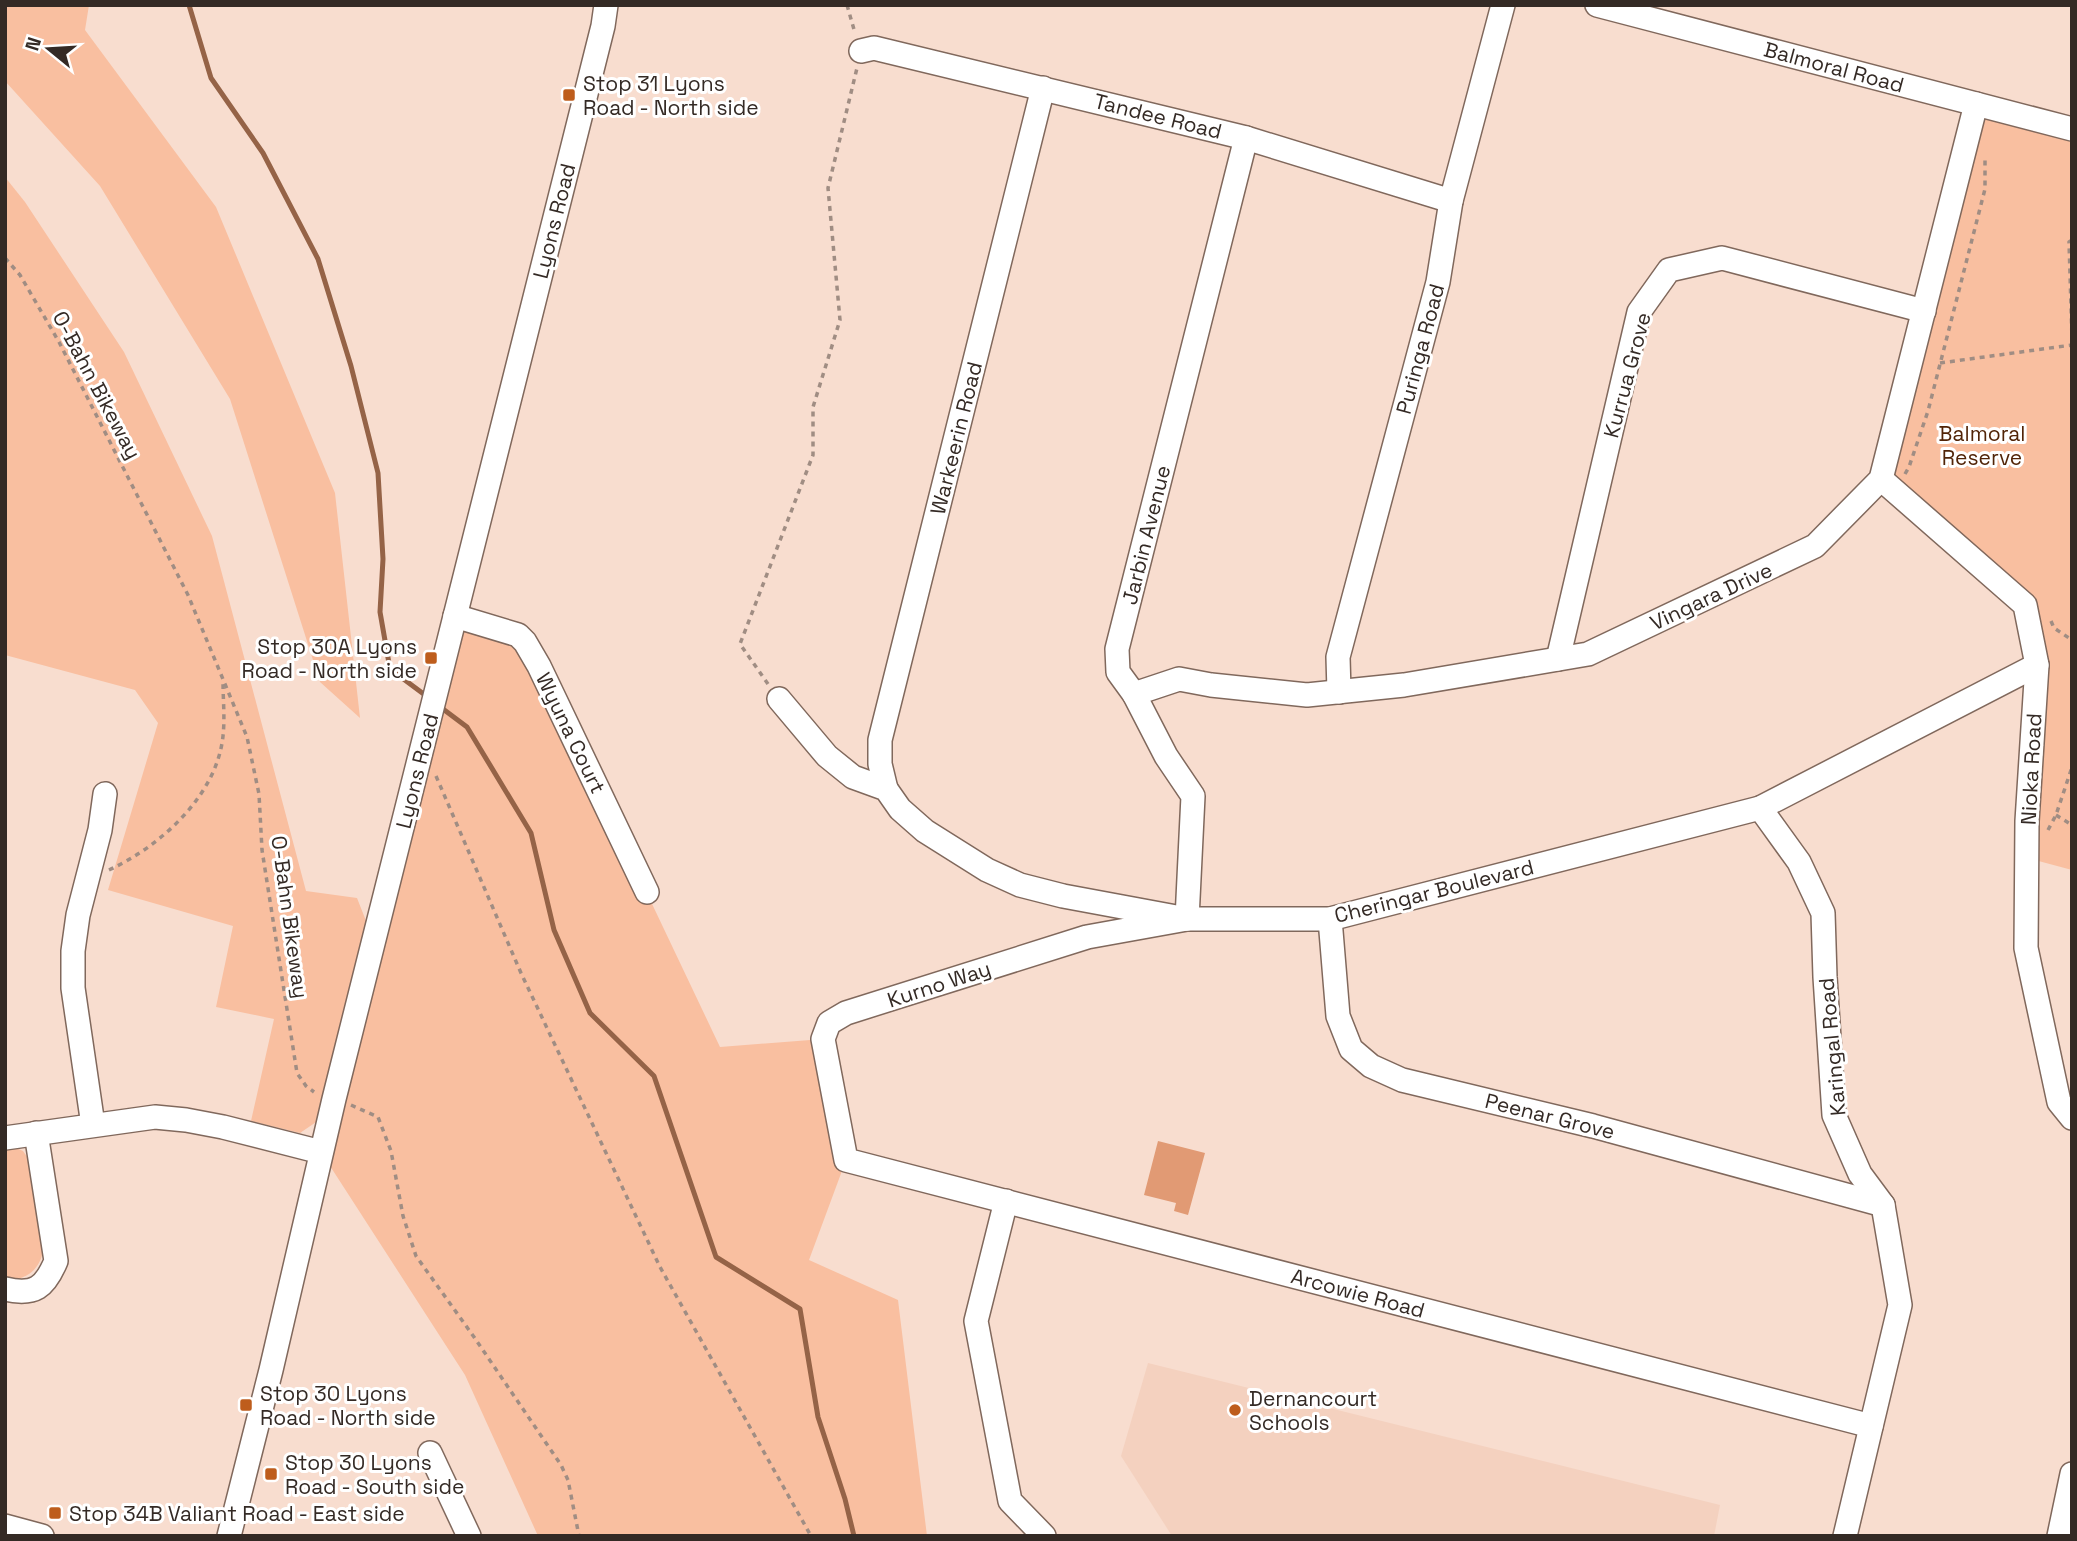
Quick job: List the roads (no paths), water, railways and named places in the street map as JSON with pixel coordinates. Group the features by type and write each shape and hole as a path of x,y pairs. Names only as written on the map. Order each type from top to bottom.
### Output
{"street":[{"name":"Puringa Road","path":"1339,692 1338,657 1438,282 1451,201 1503,5"},
{"name":"Balmoral Road","path":"1597,5 1677,15 1976,104 2072,129"},
{"name":"Lyons Road","path":"229,1536 334,1099 607,6"},
{"name":"Tandee Road","path":"861,51 874,48 1246,138 1451,201"},
{"name":"Warkeerin Road","path":"886,789 880,764 880,740 1043,88"},
{"path":"1881,479 1976,104"},
{"name":"Jarbin Avenue","path":"1187,919 1193,796 1166,756 1134,695 1118,673 1117,649 1246,138"},
{"name":"Kurrua Grove","path":"1558,659 1639,312 1670,271 1723,258 1924,311"},
{"name":"Vingara Drive","path":"1134,695 1179,679 1307,695 1404,685 1588,654 1815,546 1881,479"},
{"name":"Nioka Road","path":"1881,479 2025,605 2037,665 2027,821 2026,948 2059,1102 2072,1118"},
{"name":"Wyuna Court","path":"456,616 510,632 525,642 647,892"},
{"name":"Cheringar Boulevard","path":"886,789 900,809 925,831 987,870 1009,880 1063,896 1187,919 1330,919 1760,808 2037,665"},
{"path":"779,699 827,756 853,777 886,789"},
{"path":"93,1125 73,988 74,951 105,794"},
{"name":"Karingal Road","path":"1760,808 1799,862 1824,913 1825,977 1834,1115 1860,1174 1883,1205 1900,1305 1844,1536"},
{"name":"Kurno Way","path":"846,1160 823,1039 829,1023 846,1013 1087,937 1187,919"},
{"name":"Peenar Grove","path":"1330,919 1338,1016 1351,1049 1371,1066 1402,1080 1593,1126 1883,1205"},
{"path":"5,1138 155,1117 223,1127 321,1152"},
{"path":"5,1289 32,1290 48,1281 56,1261 36,1133"},
{"name":"Arcowie Road","path":"846,1160 1871,1426"},
{"path":"1006,1201 975,1321 1010,1501 1044,1536"},
{"path":"430,1453 469,1536"},
{"path":"2059,1536 2072,1474"},
{"path":"5,1526 42,1536"}],"waterway":[{"path":"189,5 211,78 263,153 318,259 351,366 378,473 383,559 380,612 390,669 425,695"},
{"path":"443,709 467,727 531,833 554,930 590,1013 654,1076 716,1257 800,1309 818,1417 854,1536"}],"place":[{"name":"Stop 31 Lyons Road - North side","path":"569,95"},
{"name":"Stop 30A Lyons Road - North side","path":"431,658"},
{"name":"Stop 30 Lyons Road - North side","path":"246,1405"},
{"name":"Dernancourt Schools","path":"1235,1410"},
{"name":"Stop 30 Lyons Road - South side","path":"271,1474"},
{"name":"Stop 34B Valiant Road - East side","path":"55,1513"}],"park label":[{"name":"Balmoral Reserve","path":"1982,445"}]}
